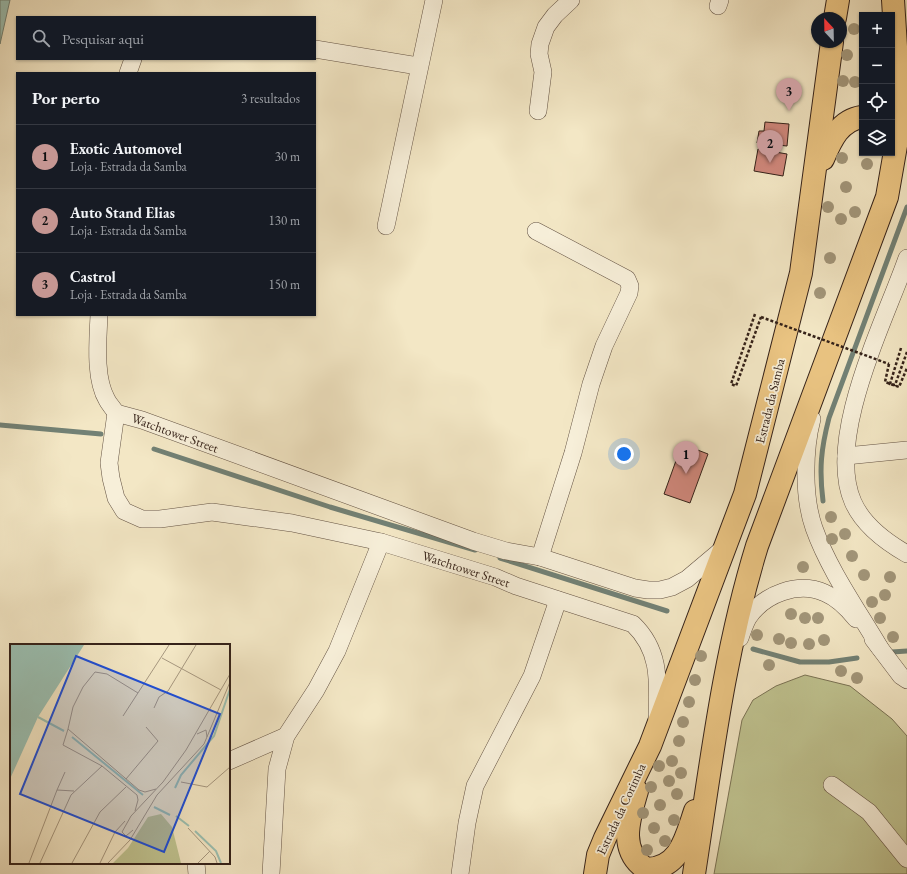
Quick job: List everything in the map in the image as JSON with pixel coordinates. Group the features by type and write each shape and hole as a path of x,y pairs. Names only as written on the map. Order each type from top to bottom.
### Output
{"main road":[{"path":"837,12 838,0"},
{"path":"694,874 721,691 740,602 757,546 888,197 898,134 900,108 893,0"},
{"name":"Estrada da Samba","path":"653,738 745,494 789,328 801,274 815,183 831,48"},
{"path":"815,183 829,144 843,125 854,118 859,117"},
{"path":"887,156 888,197"},
{"path":"653,738 634,804 628,840 632,856 638,864 646,869 662,867 677,856 690,825 710,764"},
{"name":"Estrada da Corimba","path":"595,874 598,855 605,838 653,738"}],"street":[{"path":"386,226 418,66 434,0"},
{"path":"538,110 543,72 539,54 540,44 546,27 555,15 571,0"},
{"path":"316,48 418,66"},
{"path":"128,72 133,60"},
{"path":"536,232 610,269 627,279 630,286 629,293 604,346 591,384 572,453 540,557"},
{"path":"907,258 871,355 853,412 846,456 847,483 853,502 862,518 876,532 907,554"},
{"path":"99,316 98,363 102,389 107,400 116,412"},
{"path":"823,372 809,432 806,461 807,489 812,520 823,551 880,648"},
{"name":"Watchtower Street","path":"653,738 658,690 656,669 652,650 644,635 633,624 558,600 496,577 382,542 292,523 212,512 160,519 142,519 124,511 116,498 109,463 116,412 142,420 473,541 506,551 540,557 634,588 660,590 687,579 725,547"},
{"path":"846,456 907,450"},
{"path":"272,874 277,769 286,736 316,690 337,651 382,542"},
{"path":"721,691 748,619 764,602 788,590 805,589 826,593 852,613 905,680"},
{"path":"460,874 467,823 475,786 532,676 558,600"},
{"path":"230,761 286,736"},
{"path":"832,785 869,812 907,859"},
{"path":"196,864 197,874"}],"path":[{"path":"755,314 731,384 736,386 761,317 889,364 884,382 900,387 907,368"},
{"path":"901,348 890,384 895,385 907,352"}],"green space":[{"path":"805,675 850,686 892,719 907,736 907,874 714,874 742,720 753,700 776,686"}],"shaded area":[{"path":"0,0 10,0 0,44"}],"building":[{"path":"765,122 789,124 787,146 757,143 759,131 764,131"},
{"path":"758,149 787,154 783,176 754,171"},
{"path":"682,444 708,454 690,503 664,494"}],"waterway":[{"path":"823,501 821,479 822,459 824,440 829,418 907,207"},
{"path":"0,425 101,434"},
{"path":"154,449 330,507 475,550"},
{"path":"500,558 667,611"},
{"path":"753,649 800,662 829,662 857,658"},
{"path":"892,652 907,651"}],"place":[{"name":"Castrol","path":"789,111"},
{"name":"Auto Stand Elias","path":"770,163"},
{"name":"Exotic Automovel","path":"686,474"}]}
